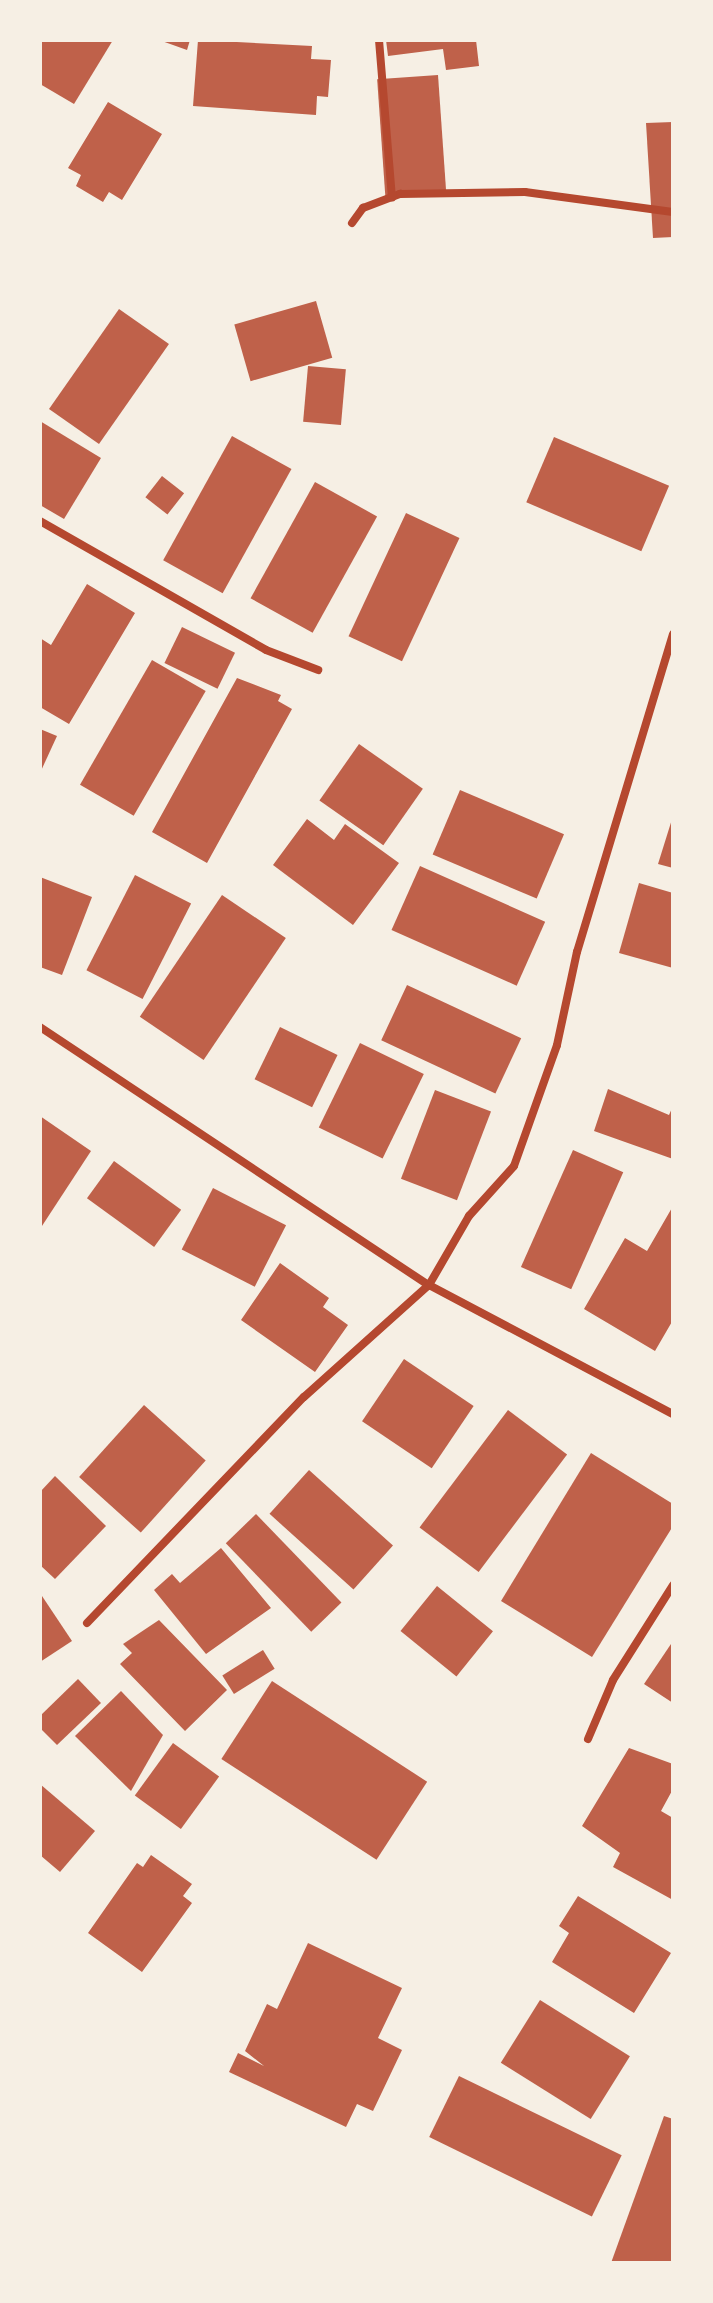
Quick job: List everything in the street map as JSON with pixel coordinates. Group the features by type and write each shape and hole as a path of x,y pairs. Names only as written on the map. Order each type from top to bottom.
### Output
{"street":[{"path":"379,40 392,197"},
{"path":"352,223 363,208 392,197 525,192 673,212"},
{"path":"40,521 266,650 318,670"},
{"path":"87,1623 304,1397 429,1285 469,1216 514,1166 557,1045 577,952 673,634"},
{"path":"40,1027 429,1285 673,1414"},
{"path":"588,1739 613,1680 673,1585"}],"building":[{"path":"40,40 113,40 74,104 40,84"},
{"path":"159,40 190,40 187,50"},
{"path":"198,40 312,46 311,59 331,60 328,97 317,96 316,115 193,106"},
{"path":"386,40 476,40 479,66 446,70 443,49 388,56"},
{"path":"438,75 446,192 385,196 377,79"},
{"path":"108,102 162,134 122,200 109,192 103,202 76,186 81,175 68,168"},
{"path":"673,122 673,237 653,238 646,123"},
{"path":"316,301 332,358 251,381 234,324"},
{"path":"119,309 169,344 99,444 49,409"},
{"path":"308,366 346,369 341,425 303,422"},
{"path":"40,421 101,458 64,519 40,505"},
{"path":"232,436 291,469 223,593 163,560"},
{"path":"554,437 669,486 641,551 526,502"},
{"path":"162,476 184,493 167,515 145,497"},
{"path":"315,482 377,516 313,633 251,598"},
{"path":"406,513 459,538 402,661 349,636"},
{"path":"87,584 135,613 69,724 40,707 40,638 51,645"},
{"path":"182,627 235,653 217,689 164,663"},
{"path":"152,660 206,691 134,816 80,785"},
{"path":"237,678 281,695 278,701 292,709 207,863 152,832"},
{"path":"40,729 57,736 40,773"},
{"path":"359,744 423,789 383,845 319,801"},
{"path":"460,790 564,834 537,899 433,854"},
{"path":"673,816 673,868 658,864"},
{"path":"307,819 334,840 345,824 399,863 353,925 273,865"},
{"path":"420,866 545,922 517,986 392,930"},
{"path":"135,875 191,904 143,999 86,970"},
{"path":"40,877 92,897 62,975 40,967"},
{"path":"639,883 673,893 673,968 619,953"},
{"path":"222,895 286,938 204,1060 140,1017"},
{"path":"407,985 521,1038 495,1094 381,1040"},
{"path":"280,1027 338,1055 312,1107 255,1079"},
{"path":"360,1043 424,1074 383,1159 319,1127"},
{"path":"608,1089 669,1115 673,1106 673,1159 594,1131"},
{"path":"435,1090 491,1112 457,1200 401,1179"},
{"path":"40,1116 91,1151 40,1229"},
{"path":"573,1150 623,1172 571,1289 521,1267"},
{"path":"114,1161 181,1210 154,1247 87,1198"},
{"path":"213,1188 286,1225 255,1287 182,1249"},
{"path":"673,1206 673,1320 655,1351 584,1309 625,1238 647,1251"},
{"path":"280,1263 329,1298 323,1307 348,1325 315,1372 241,1320"},
{"path":"404,1359 474,1406 432,1468 362,1421"},
{"path":"144,1405 206,1461 141,1533 79,1477"},
{"path":"508,1410 567,1455 479,1572 420,1527"},
{"path":"591,1453 673,1504 673,1526 592,1657 501,1601"},
{"path":"309,1470 393,1546 353,1589 270,1514"},
{"path":"55,1476 106,1526 55,1579 40,1565 40,1492"},
{"path":"256,1514 341,1602 311,1632 226,1543"},
{"path":"221,1548 271,1608 206,1654 154,1590 172,1574 180,1583"},
{"path":"437,1586 493,1631 456,1676 400,1631"},
{"path":"40,1593 72,1641 40,1662"},
{"path":"159,1620 227,1690 185,1731 120,1664 132,1653 123,1644"},
{"path":"673,1641 673,1703 644,1684"},
{"path":"263,1650 275,1669 234,1694 222,1675"},
{"path":"78,1679 101,1703 57,1745 40,1728 40,1716"},
{"path":"272,1681 427,1782 377,1860 221,1759"},
{"path":"121,1691 163,1735 131,1791 75,1736"},
{"path":"173,1743 219,1777 181,1829 135,1796"},
{"path":"629,1748 673,1764 673,1789 661,1811 673,1818 673,1900 613,1867 620,1853 582,1826"},
{"path":"40,1784 95,1831 60,1872 40,1855"},
{"path":"151,1855 192,1884 183,1896 192,1903 142,1972 88,1933 137,1863 143,1867"},
{"path":"578,1896 671,1953 634,2013 552,1962 569,1933 559,1926"},
{"path":"308,1943 402,1988 378,2038 402,2050 373,2111 357,2104 346,2127 229,2072 238,2053 264,2066 245,2051 267,2004 277,2009"},
{"path":"540,2000 630,2056 591,2119 501,2063"},
{"path":"459,2076 622,2155 592,2216 429,2137"},
{"path":"664,2116 673,2119 673,2263 611,2263"}]}
